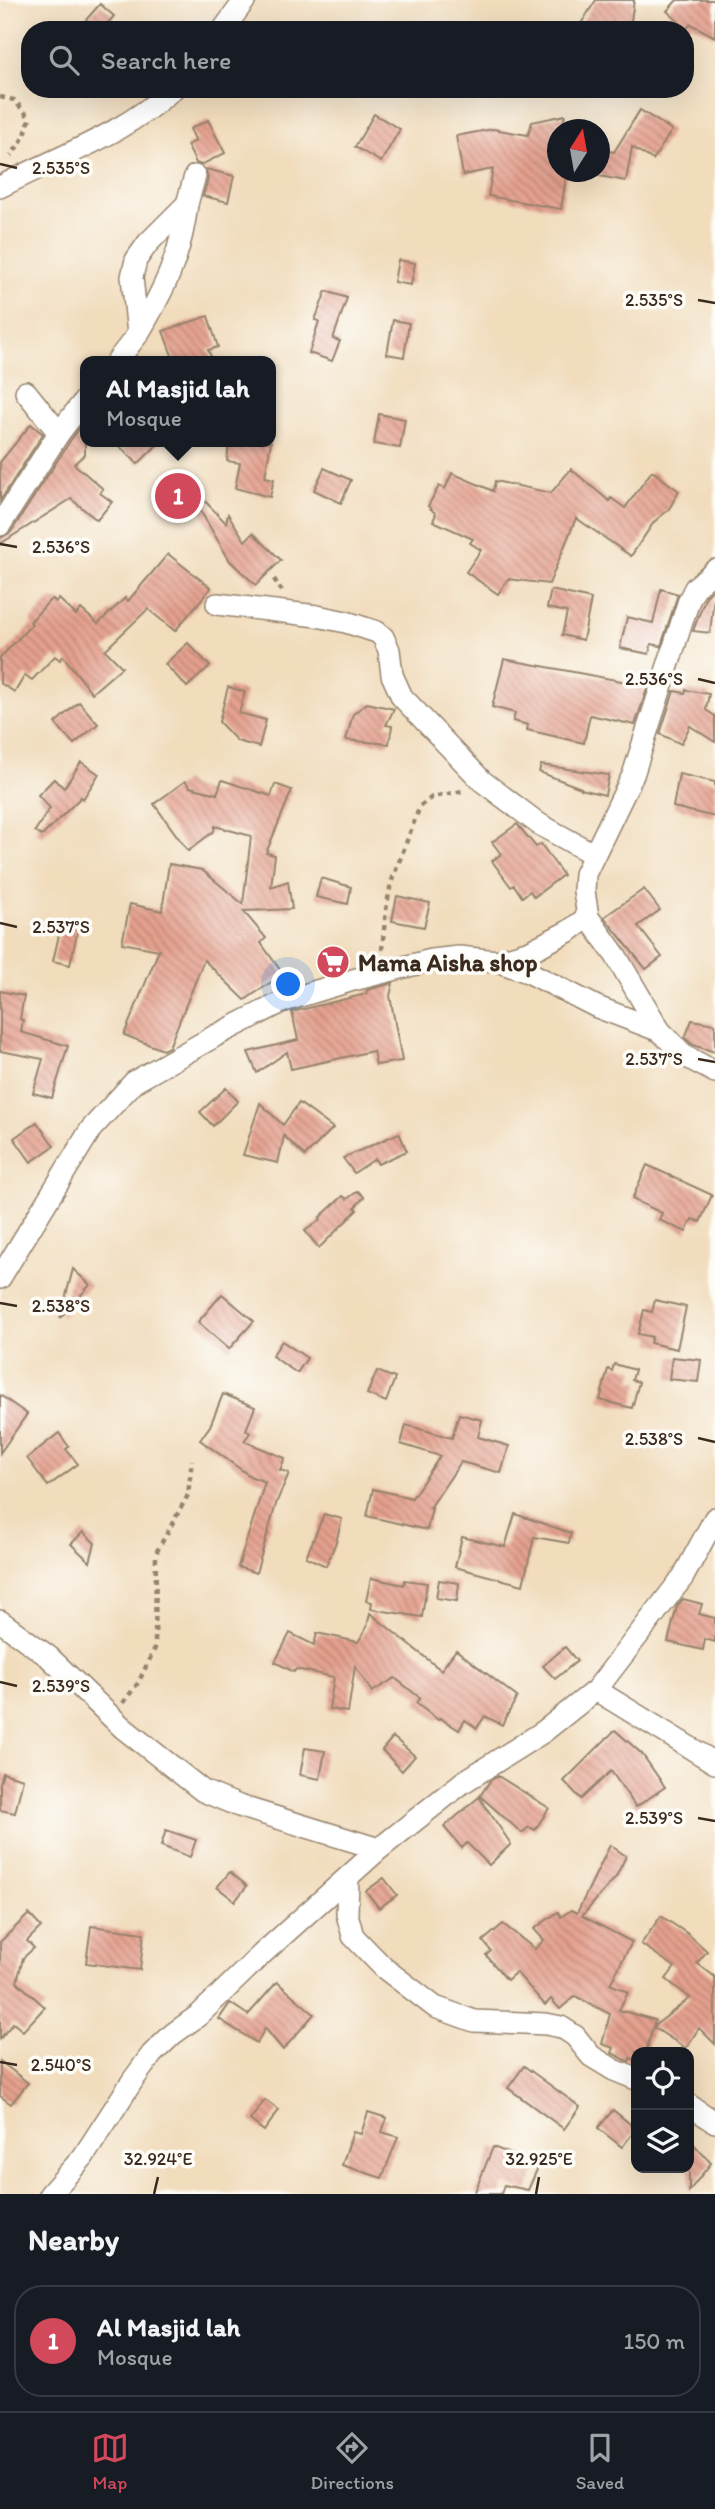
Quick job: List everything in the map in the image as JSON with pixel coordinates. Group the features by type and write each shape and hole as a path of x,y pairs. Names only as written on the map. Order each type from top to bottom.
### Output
{"street":[{"path":"230,21 245,0"},
{"path":"0,187 114,131 145,113 162,98"},
{"path":"121,356 138,334 163,292 175,264 195,176"},
{"path":"138,334 132,277 136,260 148,243 187,204"},
{"path":"26,392 59,433"},
{"path":"0,525 59,433 80,406"},
{"path":"715,570 695,588 689,600 633,775 622,802 593,854 585,874 584,891 588,916 616,956 660,1031 685,1056 715,1072"},
{"path":"217,604 317,616 377,632 383,637 388,650 392,675 402,697 482,781 540,824 593,854"},
{"path":"496,961 530,951 569,931 588,916"},
{"path":"0,1278 91,1129 134,1082 227,1029 284,1001 381,972 432,960 460,957 496,961 530,973 597,1007 660,1031"},
{"path":"50,2194 83,2157 152,2054 173,2034 199,2015 262,1954 379,1849 462,1783 544,1732 596,1690 683,1577 715,1518"},
{"path":"0,1621 49,1657 111,1717 203,1791 239,1806 379,1849"},
{"path":"596,1690 715,1763"},
{"path":"348,1878 347,1914 353,1936 384,1968 435,2007 474,2021 561,2027 575,2036 591,2056 631,2077"},
{"path":"694,2108 715,2122"}],"path":[{"path":"0,97 14,100 30,118 25,135 7,163"},
{"path":"381,972 391,883 420,806 432,797 463,791 482,781"},
{"path":"111,1717 138,1683 155,1648 156,1553 188,1495 192,1460"}],"building":[{"path":"596,0 634,0 631,21 583,21"},
{"path":"677,0 715,0 715,37 694,26 694,21 678,21 667,11"},
{"path":"100,4 114,16 110,21 85,21"},
{"path":"640,110 672,130 653,160 632,147 626,181 610,178 610,151 614,152"},
{"path":"374,114 400,129 381,162 355,147"},
{"path":"565,115 564,119 547,119 547,182 565,182 561,209 488,196 493,169 463,175 456,136 493,129 528,135 532,122"},
{"path":"208,120 225,153 201,165 196,163 187,145 196,141 190,129"},
{"path":"206,169 234,176 228,202 203,196 208,179"},
{"path":"398,260 415,263 411,285 394,282"},
{"path":"326,291 347,298 333,339 340,341 332,361 309,353 319,321 315,320"},
{"path":"208,316 218,347 208,350 211,356 172,356 163,331"},
{"path":"393,320 409,323 404,357 387,354"},
{"path":"379,414 405,419 400,448 374,444"},
{"path":"31,424 43,434 0,501 0,462"},
{"path":"80,428 80,447 85,447 85,454 74,464 103,489 100,493 112,502 97,520 71,499 0,544 0,538 11,532"},
{"path":"120,447 155,447 138,464"},
{"path":"228,447 270,447 265,477 274,479 270,497 235,488 240,463 227,461"},
{"path":"324,468 351,480 341,503 314,490"},
{"path":"571,469 609,501 611,498 625,508 652,471 679,491 669,509 654,522 631,556 576,518 549,584 508,579 498,594 466,572 481,550 470,543 473,539 433,521 436,514 428,506 439,486 445,489 452,473 493,491 495,481 551,493"},
{"path":"173,485 189,502 176,515 160,498"},
{"path":"200,496 226,523 228,514 245,541 253,533 281,560 256,585 230,561 194,500"},
{"path":"168,554 211,588 175,631 148,609 105,650 122,667 92,693 63,656 60,660 55,656 32,680 25,675 15,692 0,683 0,658 32,624 30,622 49,601 53,599 56,602 59,599 76,615 81,609 98,624 125,598 128,601"},
{"path":"715,588 710,633 693,631 706,596"},
{"path":"661,589 678,594 661,646 651,644 649,654 620,648 627,617 653,623"},
{"path":"551,590 591,599 583,640 562,635 567,612 547,608"},
{"path":"188,643 210,666 187,687 165,664"},
{"path":"504,659 648,686 635,725 590,715 584,743 527,730 528,725 513,721 515,713 492,707"},
{"path":"228,687 245,692 239,713 266,720 259,747 237,741 219,722"},
{"path":"686,690 709,694 706,710 715,716 715,742 690,726 681,744 660,734 674,691 685,693"},
{"path":"79,702 98,724 74,744 55,723"},
{"path":"367,703 394,709 386,725 392,726 389,744 346,740 353,714"},
{"path":"81,762 99,774 83,799 81,797 42,836 35,831 50,808 38,795 54,779 64,788"},
{"path":"541,765 609,775 605,795 581,789 539,772"},
{"path":"679,774 715,782 715,817 673,807"},
{"path":"222,780 271,796 275,784 292,790 266,853 275,855 271,887 288,881 292,909 243,911 266,938 261,943 283,974 245,1000 204,960 169,1047 163,1050 124,1035 159,950 122,943 130,904 162,911 169,864 202,870 243,904 251,836 215,826 214,831 188,851 154,804 185,781 190,787 217,794"},
{"path":"517,824 536,847 541,844 563,875 534,897 530,891 522,897 492,861 501,854 492,842"},
{"path":"321,878 351,887 348,904 316,897"},
{"path":"644,889 660,910 638,926 662,957 646,969 604,917"},
{"path":"397,896 430,903 424,927 392,921"},
{"path":"62,922 79,925 70,965 53,961"},
{"path":"393,983 390,996 402,1061 376,1065 373,1051 291,1069 287,1052 257,1073 248,1052 298,1040 292,1012 366,994 367,990"},
{"path":"0,991 24,996 21,1032 68,1046 52,1098 33,1093 43,1059 0,1051"},
{"path":"692,1020 715,1024 715,1052 693,1045 685,1038"},
{"path":"226,1088 238,1101 213,1126 200,1112"},
{"path":"260,1103 283,1125 299,1103 333,1128 305,1156 284,1136 278,1163 243,1155"},
{"path":"37,1122 54,1146 31,1162 14,1138"},
{"path":"399,1133 407,1151 378,1164 375,1159 354,1173 343,1158"},
{"path":"647,1165 712,1195 700,1222 692,1219 686,1232 659,1220 662,1213 632,1199"},
{"path":"358,1191 364,1197 355,1207 357,1210 319,1248 305,1231 343,1196 347,1199"},
{"path":"73,1269 90,1285 60,1318"},
{"path":"222,1294 254,1321 229,1349 198,1322"},
{"path":"655,1300 686,1307 677,1349 650,1343 652,1337 638,1334 644,1310 652,1312"},
{"path":"282,1341 307,1358 297,1373 272,1356"},
{"path":"672,1357 701,1360 698,1382 669,1379"},
{"path":"614,1364 635,1370 632,1380 639,1382 632,1408 600,1400 608,1369 612,1371"},
{"path":"377,1371 395,1378 386,1402 367,1394"},
{"path":"223,1394 255,1407 246,1430 250,1433 244,1441 285,1458 280,1470 289,1473 277,1501 256,1573 238,1567 265,1482 250,1476 200,1440 210,1426"},
{"path":"0,1395 27,1414 0,1453"},
{"path":"459,1414 482,1420 478,1437 509,1446 501,1473 461,1462 430,1508 427,1530 367,1516 373,1489 412,1498 440,1456 401,1444 406,1425 452,1438"},
{"path":"59,1433 69,1447 66,1449 78,1464 48,1486 27,1458"},
{"path":"324,1514 342,1519 326,1566 306,1557"},
{"path":"515,1514 571,1533 569,1543 534,1537 523,1585 455,1567 462,1537 505,1547"},
{"path":"83,1532 95,1543 90,1562 71,1544"},
{"path":"371,1578 404,1585 405,1580 427,1583 422,1617 371,1609 372,1602 366,1601"},
{"path":"439,1580 459,1583 457,1601 436,1598"},
{"path":"683,1599 702,1604 699,1614 715,1618 715,1642 705,1639 703,1650 668,1642 677,1606"},
{"path":"370,1613 441,1670 456,1650 517,1697 502,1725 485,1716 477,1728 465,1720 459,1730 440,1718 438,1720 416,1703 420,1698 395,1678 372,1692 355,1666 348,1712 329,1709 334,1677 296,1669 294,1672 275,1662 290,1633 314,1645 317,1633 358,1642 367,1627"},
{"path":"565,1647 577,1661 555,1679 543,1666"},
{"path":"615,1730 642,1754 665,1787 636,1807 611,1771 581,1799 564,1781"},
{"path":"393,1737 415,1756 402,1771 382,1750"},
{"path":"305,1748 325,1751 320,1779 300,1775"},
{"path":"3,1773 23,1779 15,1813 0,1810 0,1783"},
{"path":"498,1776 549,1808 535,1830 529,1827 522,1833 480,1796 490,1781"},
{"path":"479,1797 511,1844 489,1865 467,1843 462,1848 444,1827"},
{"path":"166,1830 196,1840 190,1857 161,1846"},
{"path":"610,1845 626,1856 616,1877 582,1916 632,1942 610,1984 628,1992 619,2010 655,2020 647,2047 631,2047 629,2062 612,2053 614,2048 602,2044 610,2014 575,1996 560,2009 551,1999 545,2005 516,1972 507,1980 486,1955 491,1951 483,1941 503,1924 535,1949 544,1940 534,1929 558,1912 561,1917 571,1910 577,1913"},
{"path":"230,1872 247,1886 235,1901 217,1887"},
{"path":"384,1878 397,1895 379,1908 366,1891"},
{"path":"29,1914 41,1927 27,1941 34,1948 23,1958 17,1982 45,2007 23,2031 13,2023 0,2039 0,1942"},
{"path":"661,1916 707,1951 697,1963 715,1977 715,2044 699,2028 684,2047 653,2027 690,1998 666,1979 675,1967 641,1944"},
{"path":"91,1926 144,1933 140,1970 86,1963"},
{"path":"277,1982 314,2014 283,2050 265,2028 257,2043 219,2019 230,2003 248,2015"},
{"path":"0,2061 28,2083 11,2104 0,2096"},
{"path":"524,2066 580,2107 564,2129 508,2088"},
{"path":"265,2100 279,2110 264,2131 250,2120"},
{"path":"613,2110 631,2125 631,2135 622,2147 598,2128"},
{"path":"368,2112 387,2118 382,2132 398,2137 382,2178 342,2165 353,2132 361,2134"},
{"path":"694,2144 711,2163 689,2191 689,2173 694,2173"},
{"path":"493,2147 539,2165 528,2190 504,2185 501,2194 474,2194"}],"place":[{"name":"Al Masjid lah","path":"178,496"},
{"name":"Mama Aisha shop","path":"333,962"}]}
